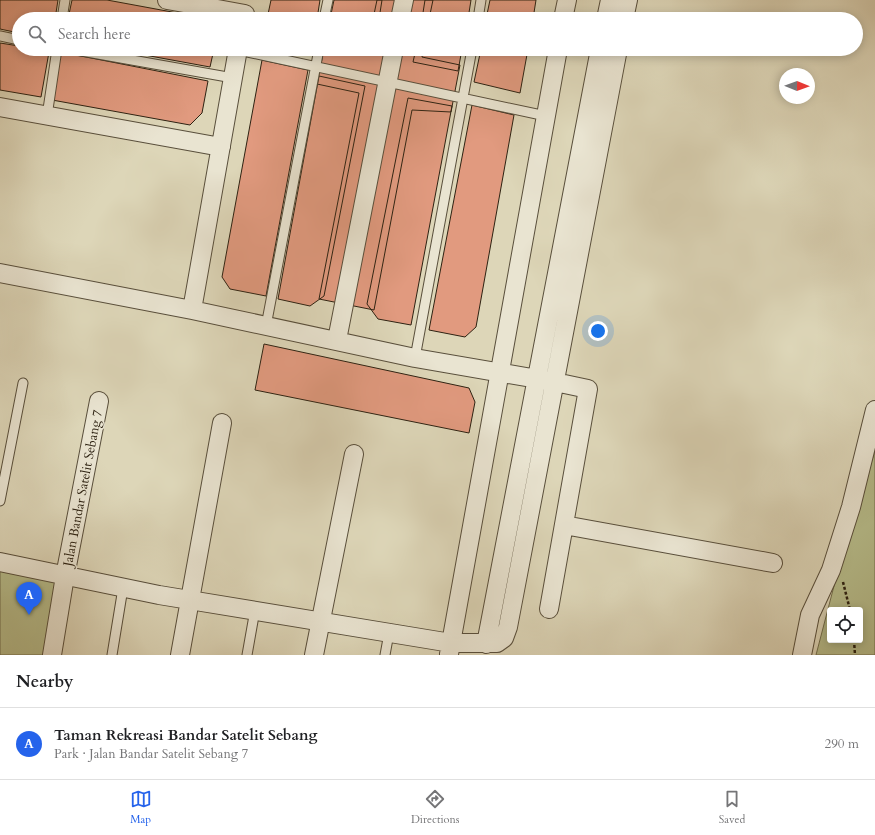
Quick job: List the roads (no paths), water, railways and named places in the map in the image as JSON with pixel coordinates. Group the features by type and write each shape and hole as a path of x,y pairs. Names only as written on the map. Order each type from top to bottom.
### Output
{"street":[{"path":"167,0 246,11"},
{"path":"401,12 404,0"},
{"path":"565,12 567,0"},
{"path":"607,12 610,0"},
{"path":"625,12 628,0"},
{"path":"192,310 237,56"},
{"path":"337,340 393,56"},
{"path":"450,649 501,373 557,56"},
{"path":"486,644 599,56"},
{"path":"0,562 189,601 255,610 389,633 450,649 497,643 504,638 508,626 617,56"},
{"path":"0,107 221,147"},
{"path":"0,274 192,310 415,358 588,389 549,609"},
{"name":"Jalan Bandar Satelit Sebang 7","path":"52,655 65,576 99,401"},
{"path":"802,655 810,615 831,570 853,500 875,410"},
{"path":"180,655 222,423"},
{"path":"314,655 354,454"},
{"path":"564,524 773,563"}],"lane":[{"path":"63,12 65,0"},
{"path":"325,12 328,0"},
{"path":"479,12 481,0"},
{"path":"0,36 12,39"},
{"path":"47,116 56,56"},
{"path":"109,56 233,78"},
{"path":"265,56 546,116"},
{"path":"266,326 317,56"},
{"path":"415,358 471,56"},
{"path":"0,501 23,383"},
{"path":"112,655 123,588"},
{"path":"247,655 255,610"},
{"path":"385,655 389,633"}],"place":[{"name":"Taman Rekreasi Bandar Satelit Sebang","path":"29,615"}]}
